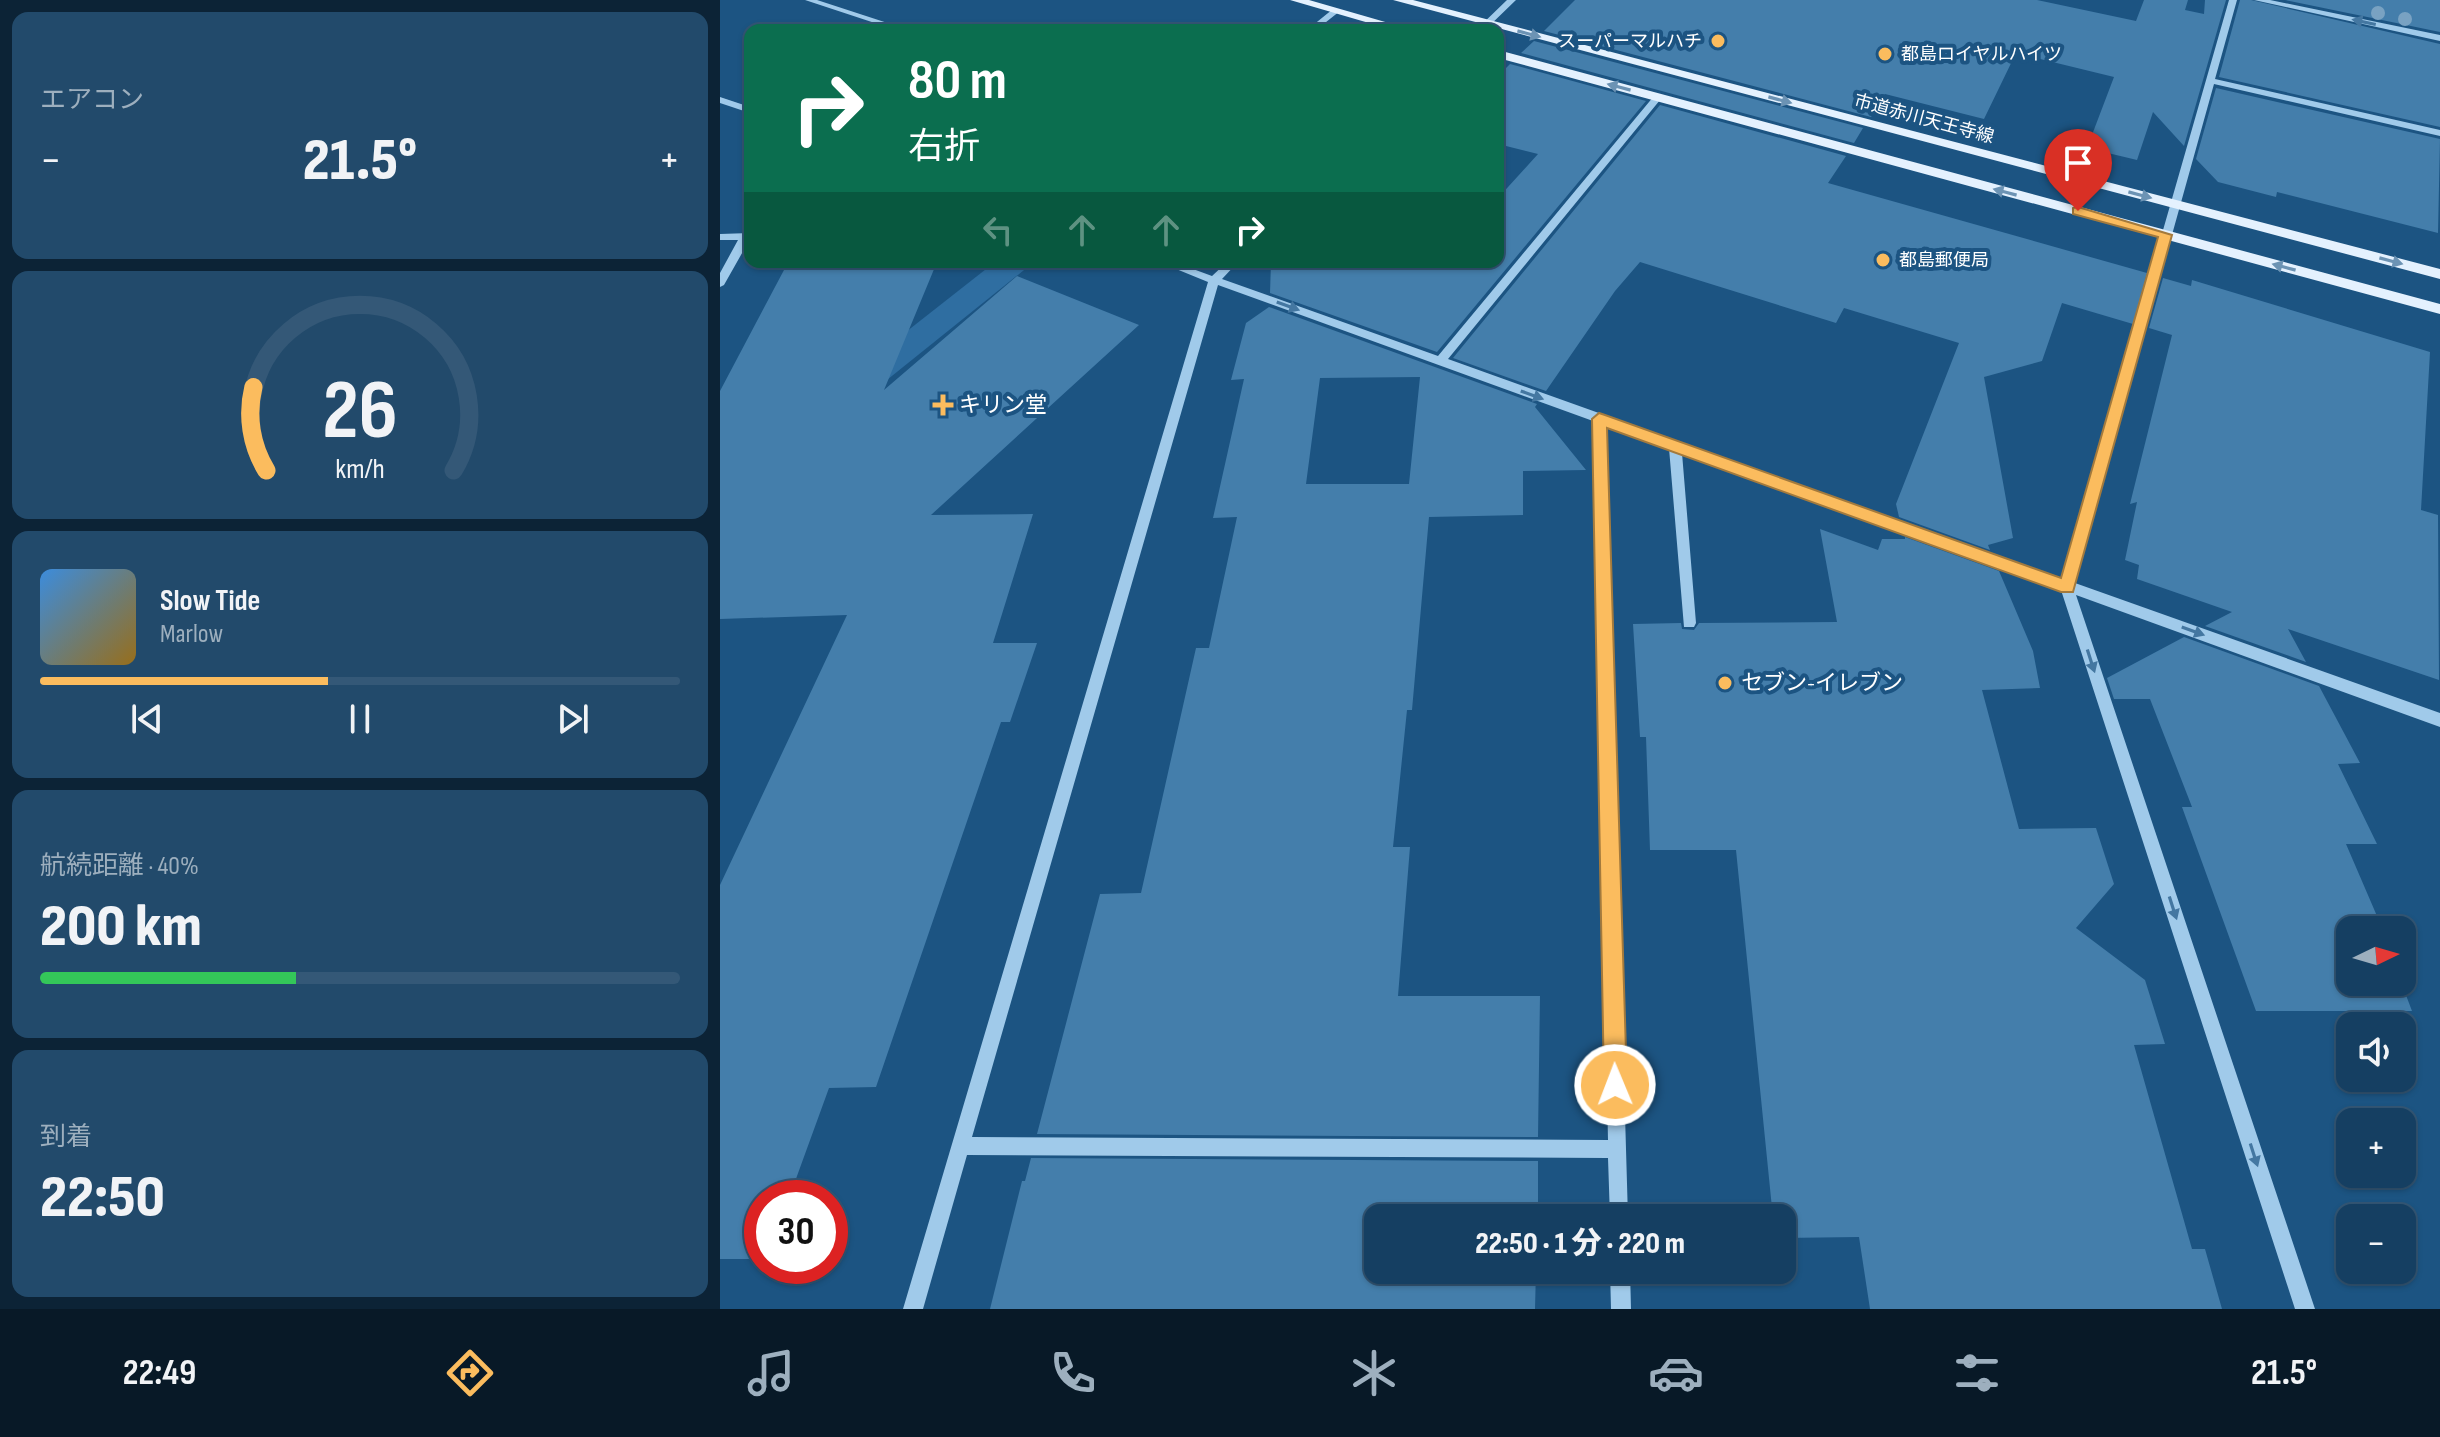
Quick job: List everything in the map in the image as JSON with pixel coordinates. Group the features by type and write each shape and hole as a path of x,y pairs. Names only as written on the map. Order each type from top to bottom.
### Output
{"main road":[{"path":"1296,0 1385,24"},
{"name":"市道赤川天王寺線","path":"1399,0 1477,24"},
{"name":"市道赤川天王寺線","path":"1504,31 2440,274"},
{"path":"1504,56 2440,309"}],"street":[{"path":"809,0 886,24"},
{"path":"1485,24 1512,0"},
{"path":"2233,0 2067,587 2305,1309"},
{"path":"2258,0 2440,38"},
{"path":"1319,24 1336,11"},
{"path":"2210,80 2440,133"},
{"path":"1440,361 1657,98"},
{"path":"720,100 744,108"},
{"path":"720,237 744,236"},
{"path":"720,283 744,243"},
{"path":"1181,268 2440,720"},
{"path":"913,1309 1214,280 1227,268"},
{"path":"1599,419 1619,1204"},
{"path":"1675,446 1689,623"},
{"path":"960,1146 1617,1149"},
{"path":"1620,1284 1621,1309"}],"shaded area":[{"path":"987,268 1027,268 720,514 720,478"}],"building":[{"path":"1575,0 2037,0 2136,21 2144,0 2188,0 2185,10 2204,14 2205,0 2226,0 2184,146 2153,112 2137,160 2087,148 2114,77 2016,53 1984,119 1885,94 1871,117 1544,31"},
{"path":"2240,0 2440,44 2440,127 2219,77"},
{"path":"2285,0 2440,0 2440,32"},
{"path":"1534,41 1863,128 1854,143 1521,53"},
{"path":"1510,64 1646,101 1437,352 1270,293 1271,268 1504,268 1504,191 1538,154 1504,146 1504,70"},
{"path":"2216,88 2440,139 2438,233 2277,192 2276,197 2218,182 2196,159"},
{"path":"1660,105 1846,156 1828,183 2147,273 2133,324 2062,303 2042,361 1984,377 2013,538 1988,545 1990,550 1899,517 1896,504 1959,343 1844,308 1836,323 1640,262 1615,291 1546,391 1453,358"},
{"path":"935,268 884,390 1017,276 1139,325 931,515 1033,514 993,643 1037,643 1010,722 1001,722 876,1087 829,1088 796,1180 744,1180 744,1259 720,1259 720,885 847,615 720,619 720,391 784,270"},
{"path":"2163,278 2191,286 2192,280 2430,352 2421,510 2438,515 2439,680 2288,629 2306,662 2205,626 2232,612 2137,579 2139,565 2125,560 2137,502 2130,504 2172,335 2149,328"},
{"path":"1269,307 1537,404 1535,407 1586,470 1523,471 1523,515 1429,517 1412,710 1407,710 1393,847 1410,847 1398,996 1540,996 1538,1137 1037,1134 1100,894 1141,893 1196,648 1209,648 1237,517 1213,518 1244,379 1231,380 1246,323","holes":["1420,377 1409,484 1306,484 1320,378"]},
{"path":"1820,529 1878,550 1882,539 1905,537 1999,571 2033,651 2040,688 1982,690 2019,829 2096,828 2114,884 2076,928 2145,980 2165,1044 2134,1045 2192,1249 2205,1249 2222,1309 1870,1309 1859,1237 1796,1238 1796,1204 1772,1204 1736,850 1650,850 1646,737 1640,737 1633,624 1681,623 1682,629 1694,630 1699,623 1837,622"},
{"path":"2184,637 2319,686 2360,763 2338,764 2377,844 2346,844 2377,916 2336,916 2336,996 2406,996 2412,1011 2256,1011 2182,807 2192,807 2150,699 2114,699 2107,678"},
{"path":"1031,1158 1538,1161 1538,1204 1364,1204 1364,1284 1536,1284 1535,1309 990,1309 1022,1181 1025,1181"}],"place":[{"name":"スーパーマルハチ","path":"1718,41"},
{"name":"都島ロイヤルハイツ","path":"1885,54"},
{"name":"都島郵便局","path":"1883,260"},
{"name":"キリン堂","path":"943,405"},
{"name":"セブン-イレブン","path":"1725,683"}],"route":[{"path":"1615,1085 1599,419 2067,587 2165,235 2078,211"}]}
